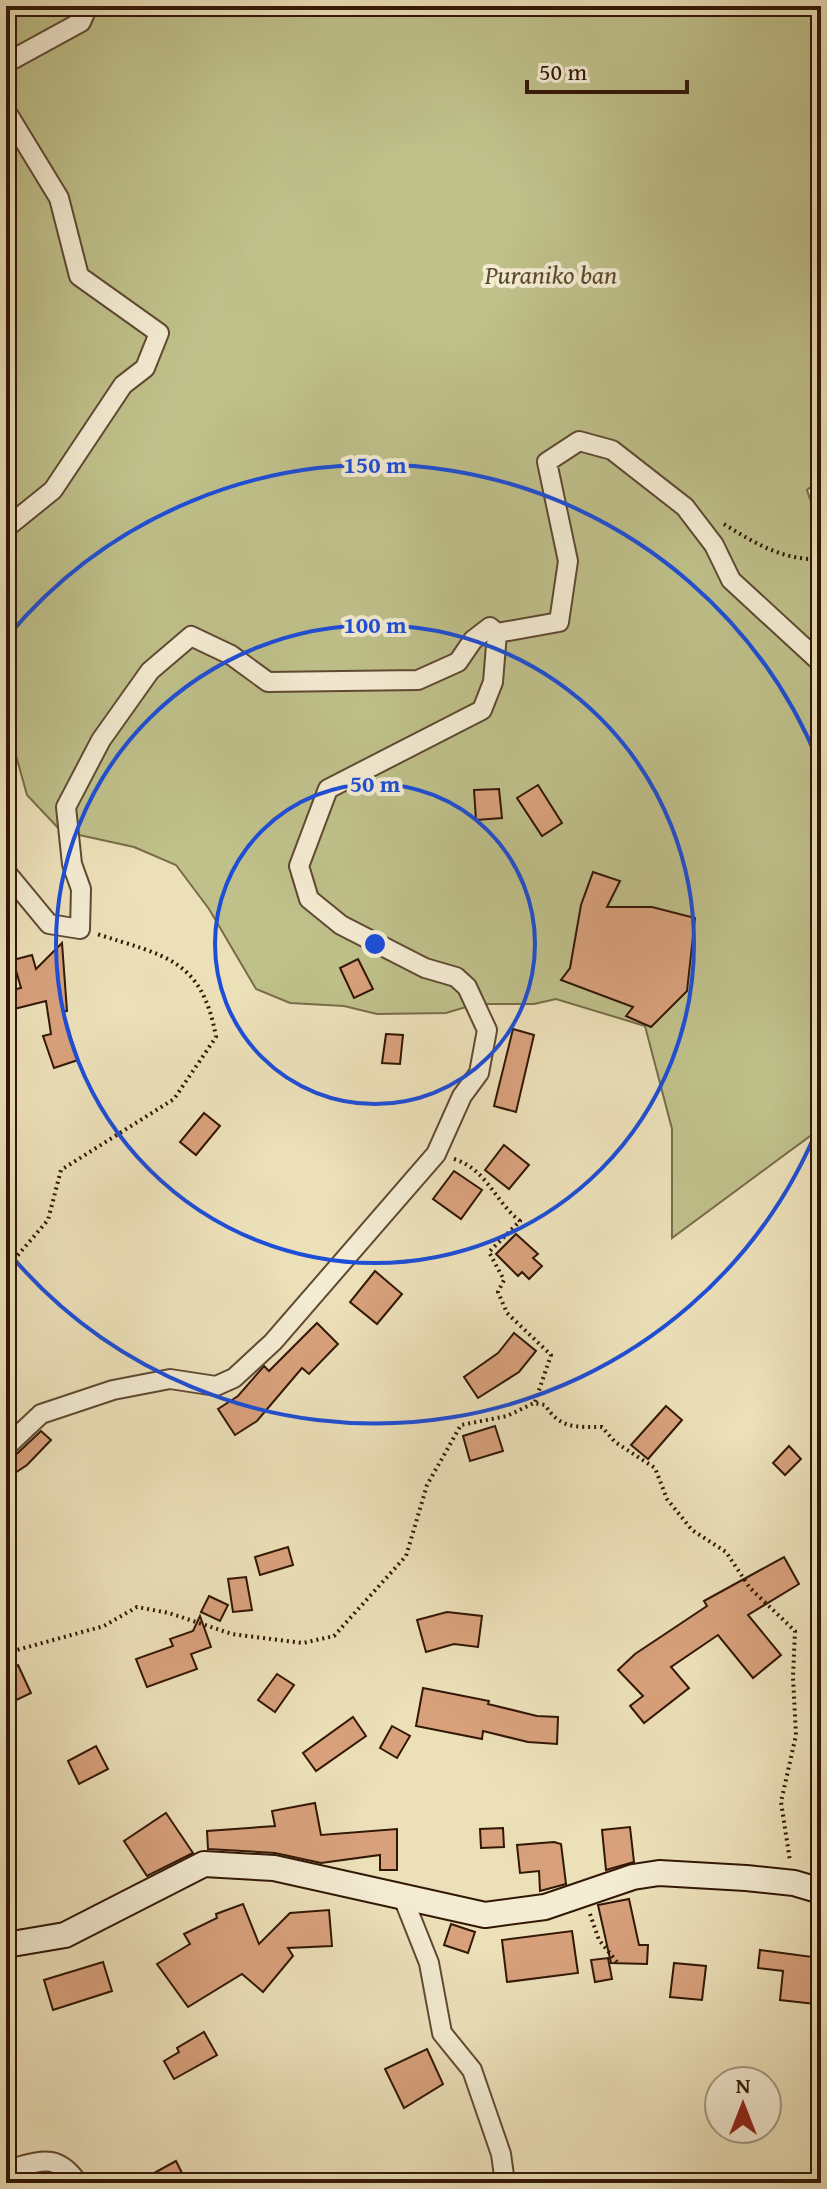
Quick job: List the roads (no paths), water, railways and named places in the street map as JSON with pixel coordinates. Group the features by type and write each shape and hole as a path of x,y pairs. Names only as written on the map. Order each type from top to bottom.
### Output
{"street":[{"path":"6,63 81,22 88,6"},
{"path":"6,111 59,198 79,276 159,333 145,368 123,385 53,490 6,528"},
{"path":"497,633 559,622 568,561 547,462 579,441 612,450 685,507 714,545 731,580 821,663"},
{"path":"6,872 49,924 80,929 81,889 72,864 66,807 101,740 150,671 191,636 231,655 268,682 418,680 458,662 473,640 490,627 497,633"},
{"path":"6,1447 41,1414 113,1390 170,1379 216,1386 234,1378 273,1342 436,1154 462,1096 479,1073 487,1030 476,1004 467,987 456,977 425,968 341,925 309,899 299,866 328,789 482,710 493,682 497,633"},
{"path":"6,1945 65,1935 204,1864 274,1868 485,1915 545,1907 633,1877 659,1873 794,1883 821,1891"},
{"path":"402,1895 429,1963 442,2033 472,2070 501,2154 505,2183"},
{"path":"6,2170 46,2161 58,2162 78,2183"}],"park label":[{"name":"Puraniko ban","path":"551,275"}]}
